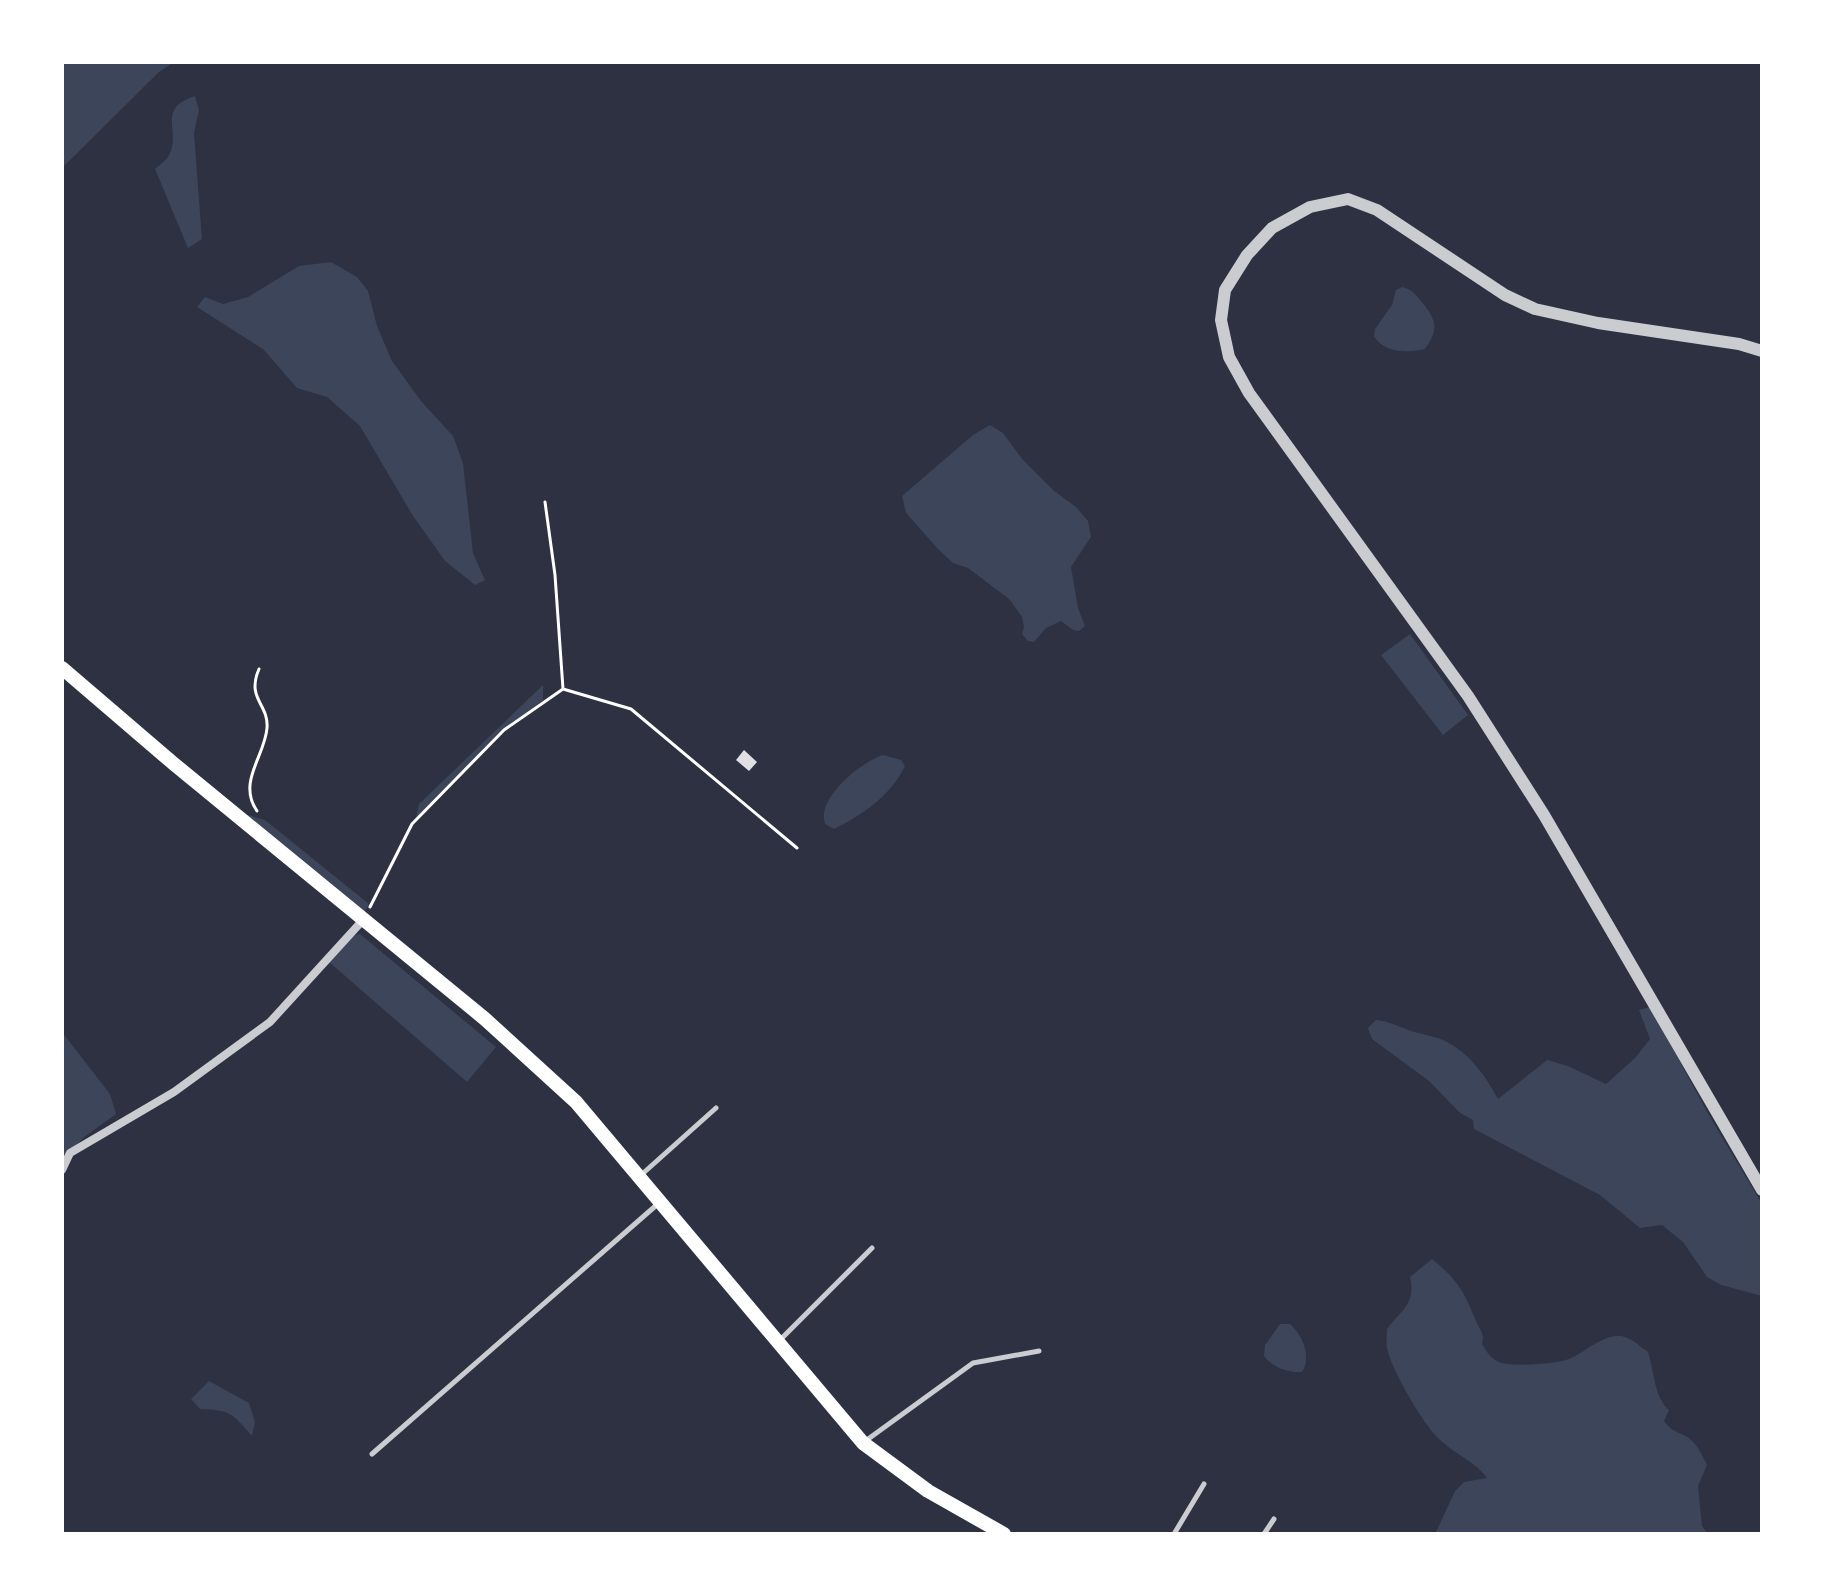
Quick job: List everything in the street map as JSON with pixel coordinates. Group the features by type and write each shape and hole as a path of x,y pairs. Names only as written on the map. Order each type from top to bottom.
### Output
{"main road":[{"path":"62,668 485,1019 576,1102 863,1443 928,1491 1004,1534"}],"street":[{"path":"1762,351 1739,344 1598,323 1535,309 1505,295 1377,210 1348,199 1310,207 1272,228 1247,255 1225,290 1221,320 1229,357 1249,393 1468,696 1536,801 1762,1190"},
{"path":"62,1170 70,1153 174,1092 270,1022 363,920"}],"lane":[{"path":"640,1177 716,1108"},
{"path":"372,1454 660,1201"},
{"path":"779,1341 872,1248"},
{"path":"863,1443 973,1363 1039,1351"},
{"path":"1174,1534 1204,1484"},
{"path":"1264,1534 1274,1519"}],"path":[{"path":"545,502 555,575 563,689"},
{"path":"259,669 253,683 254,694 267,722 266,734 253,765 250,791 255,809 265,819"},
{"path":"563,689 631,709 797,848"},
{"path":"363,920 412,824 504,730 563,689"}],"shaded area":[{"path":"62,62 174,62 159,72 62,168"},
{"path":"195,96 199,110 194,133 202,239 188,248 155,169 168,157 172,146 172,121 176,107"},
{"path":"331,262 357,277 368,291 377,326 392,361 421,401 453,436 463,463 473,553 485,580 475,585 445,561 413,516 360,426 327,397 297,388 264,350 197,307 205,297 223,304 248,297 299,266"},
{"path":"1402,287 1416,295 1433,320 1433,336 1425,349 1390,349 1374,336 1375,329 1392,305 1396,290"},
{"path":"990,425 1003,433 1023,460 1088,521 1091,537 1071,567 1078,608 1085,626 1079,631 1061,621 1046,628 1034,642 1028,641 1022,634 1022,617 1009,599 968,568 953,563 906,513 902,496 973,435"},
{"path":"1410,634 1468,715 1443,735 1381,655"},
{"path":"543,685 543,700 503,731 416,818 419,804"},
{"path":"883,755 901,760 905,766 892,786 866,811 845,823 834,829 825,824 827,803 842,782 863,765"},
{"path":"245,814 265,820 369,904 363,915"},
{"path":"360,934 496,1047 467,1082 329,962 352,936"},
{"path":"1650,1007 1762,1204 1762,1296 1721,1285 1707,1277 1683,1242 1662,1225 1640,1228 1600,1195 1474,1129 1473,1120 1460,1113 1429,1081 1372,1039 1368,1028 1376,1020 1384,1021 1452,1045 1475,1065 1498,1099 1547,1060 1606,1084 1635,1058 1650,1039 1639,1010"},
{"path":"62,1032 110,1094 116,1114 83,1138 62,1162"},
{"path":"1432,1259 1459,1286 1482,1332 1482,1344 1499,1362 1523,1365 1563,1361 1615,1336 1629,1338 1648,1352 1657,1391 1669,1410 1664,1421 1694,1442 1707,1465 1698,1486 1702,1526 1708,1534 1435,1534 1455,1491 1464,1482 1487,1478 1432,1432 1401,1382 1387,1348 1387,1329 1411,1294 1410,1277"},
{"path":"1280,1324 1290,1324 1302,1340 1306,1360 1302,1372 1281,1368 1264,1356 1265,1345"},
{"path":"209,1381 249,1403 255,1422 252,1436 230,1414 200,1409 191,1399"}],"building":[{"path":"744,750 757,762 749,771 736,760"}]}
